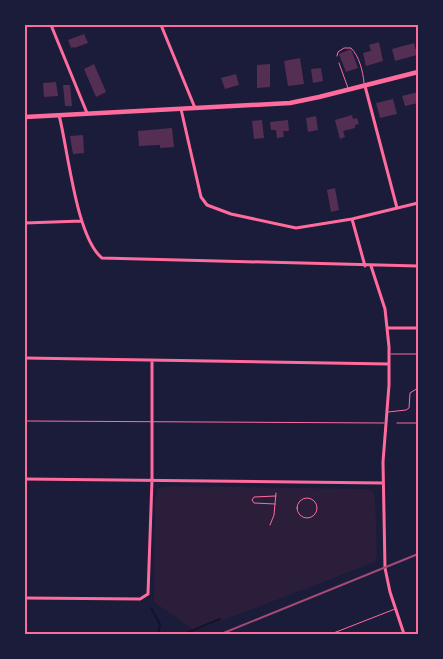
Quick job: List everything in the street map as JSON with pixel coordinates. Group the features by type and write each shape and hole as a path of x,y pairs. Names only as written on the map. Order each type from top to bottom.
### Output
{"main road":[{"path":"25,117 291,102 349,90 418,72"}],"street":[{"path":"51,25 87,113"},
{"path":"160,25 195,108"},
{"path":"365,86 397,208"},
{"path":"181,109 201,196 207,204 231,214 296,228 352,219 418,203"},
{"path":"59,115 81,221 97,253 104,260 418,266"},
{"path":"352,219 365,266"},
{"path":"25,223 81,221"},
{"path":"372,266 385,309 389,354 383,483 385,568 404,634"},
{"path":"387,328 418,328"},
{"path":"25,358 389,364"},
{"path":"25,598 140,599 148,594 152,480 152,360"},
{"path":"25,479 383,483"}],"lane":[{"path":"337,56 338,52 344,48 354,50 360,63 365,86"},
{"path":"339,63 349,90"},
{"path":"389,354 418,354"},
{"path":"387,412 409,408 410,393 418,388"},
{"path":"25,421 386,424"},
{"path":"397,423 418,423"},
{"path":"331,634 396,609"}],"path":[{"path":"270,525 274,515 276,493"},
{"path":"306,493 306,498"},
{"path":"276,496 254,497 252,500 254,503 276,504"},
{"path":"306,498 314,502 317,507 315,513 307,518 300,516 297,510 298,503 306,498"}],"shaded area":[{"path":"169,486 371,490 375,495 377,554 375,562 195,631 154,602 155,499 158,488"}],"building":[{"path":"84,34 88,43 71,48 68,40"},
{"path":"379,42 383,61 366,66 363,53 371,51 369,45"},
{"path":"414,43 417,55 395,61 392,49"},
{"path":"351,49 358,68 346,72 339,54"},
{"path":"300,58 304,84 288,86 284,61"},
{"path":"94,64 106,92 96,97 84,69"},
{"path":"270,64 270,87 257,88 257,65"},
{"path":"321,68 323,81 313,83 311,69"},
{"path":"236,74 239,85 225,89 221,78"},
{"path":"56,82 58,96 44,97 43,83"},
{"path":"63,85 70,85 72,106 65,106"},
{"path":"418,92 418,103 405,106 402,96"},
{"path":"393,99 397,114 380,118 376,103"},
{"path":"352,115 353,119 357,118 359,124 355,125 355,128 343,131 345,137 340,139 335,120"},
{"path":"316,116 318,130 308,132 306,118"},
{"path":"262,120 264,138 254,139 252,121"},
{"path":"288,120 289,131 283,131 284,137 277,138 276,130 271,130 270,122"},
{"path":"172,128 174,147 160,148 160,145 139,146 138,131"},
{"path":"83,135 84,153 73,154 70,136"},
{"path":"335,188 339,210 331,212 327,190"}],"waterway":[{"path":"151,608 160,624 158,634"},
{"path":"184,634 220,619"}],"railway":[{"path":"221,634 418,554"}]}
